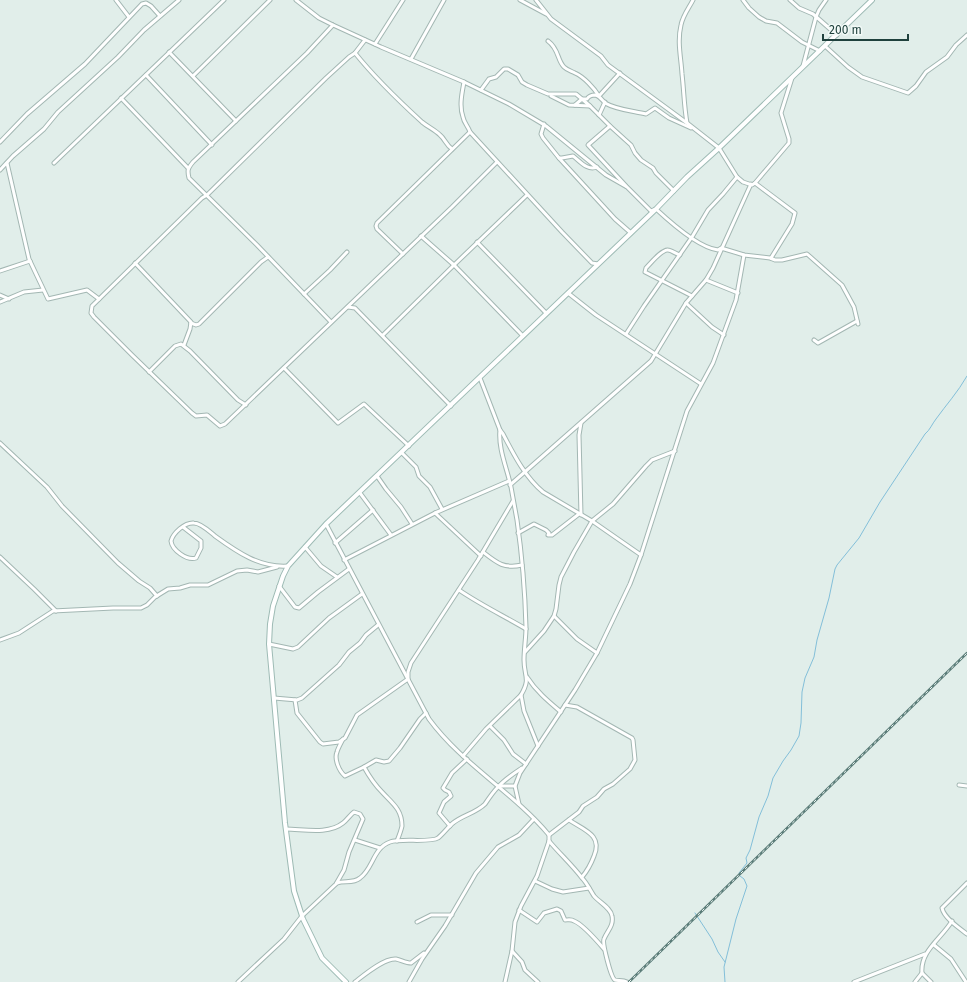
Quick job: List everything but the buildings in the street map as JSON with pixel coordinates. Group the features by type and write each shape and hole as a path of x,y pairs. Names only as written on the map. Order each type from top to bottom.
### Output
{"street":[{"path":"116,0 129,17"},
{"path":"0,170 44,129 58,112 179,0"},
{"path":"54,163 224,0"},
{"path":"193,76 270,0"},
{"path":"296,0 319,18 365,40 481,90 544,124 596,167 618,183 627,187"},
{"path":"375,44 403,0"},
{"path":"411,59 444,0"},
{"path":"520,0 547,15 601,56 608,65 719,148 737,177 743,182 751,184 755,183 789,142 781,113 792,78"},
{"path":"536,0 547,15"},
{"path":"687,123 683,101 679,44 681,23 693,0"},
{"path":"743,0 759,17 766,21 777,23 802,42 820,51"},
{"path":"790,0 799,8 816,17 837,35"},
{"path":"803,68 816,17 826,0"},
{"path":"346,982 322,958 302,916 294,891 286,829 269,644 273,606 279,586 288,566 326,524 631,234 872,0"},
{"path":"0,142 28,114 84,64 142,4 146,3 152,6 160,16"},
{"path":"331,322 189,178 187,172 188,168 307,53 333,25"},
{"path":"825,46 848,67 862,77 908,93 916,86 926,72 947,56 967,35"},
{"path":"365,40 355,53 326,78 263,142 202,198 92,306 91,313 192,413 196,416 207,415 220,426 226,424 497,162"},
{"path":"548,41 554,45 562,65 566,69 579,75 605,102 622,109 646,114 655,108 670,118 695,130"},
{"path":"169,52 236,121"},
{"path":"355,53 367,68 406,107 424,124 441,135 448,146 452,149"},
{"path":"481,90 489,79 496,77 502,70 505,69 518,75 522,82 568,105 590,106"},
{"path":"599,96 620,73"},
{"path":"146,75 212,145"},
{"path":"464,82 461,94 462,111 463,119 470,132 592,263 599,264"},
{"path":"548,94 576,94 631,145 641,160 653,168 674,191"},
{"path":"575,105 582,99 587,99 589,96 599,96"},
{"path":"121,98 188,168"},
{"path":"599,115 605,102"},
{"path":"544,124 541,134 543,138 559,158 615,219 631,234"},
{"path":"610,126 588,145 651,211 656,210 680,230 710,248 718,250 721,248 744,255 770,258 772,260 782,260 807,254 842,285 854,307 857,323 818,342 814,340"},
{"path":"403,254 377,229 377,223 470,132"},
{"path":"559,158 573,156 587,168 596,167"},
{"path":"7,162 15,202 30,261 48,299 84,290 87,290 99,299"},
{"path":"626,334 692,237 708,210 737,177"},
{"path":"755,183 794,213 792,224 773,256 770,258"},
{"path":"510,485 645,367 656,354 686,303 706,280 713,268 751,184"},
{"path":"383,335 477,242 528,195"},
{"path":"422,236 454,265 523,336"},
{"path":"477,242 546,314"},
{"path":"680,255 666,250 662,252 645,270 648,274 692,296"},
{"path":"304,294 347,252"},
{"path":"519,804 515,786 525,766 597,653 614,620 641,555 687,411 713,363 724,335 738,293 744,255"},
{"path":"135,263 191,323 199,324 268,257"},
{"path":"0,271 30,261"},
{"path":"706,280 738,293"},
{"path":"0,302 24,292 43,290"},
{"path":"568,293 596,315 701,384"},
{"path":"0,295 9,299"},
{"path":"686,303 712,327 724,335"},
{"path":"346,307 350,306 355,308 451,406"},
{"path":"184,345 191,323"},
{"path":"149,372 175,346 179,344 184,345 238,400 246,405"},
{"path":"284,368 338,424 364,404 409,446"},
{"path":"480,378 500,430 519,465 537,487 641,555"},
{"path":"580,514 579,435 581,424"},
{"path":"463,756 521,695 526,685 527,676 524,660 526,629 522,565 513,501 499,437 500,430"},
{"path":"0,443 47,487 62,506 118,563 139,581 150,588 157,596"},
{"path":"525,652 544,631 554,616 561,577 592,522 613,504 652,460 675,451"},
{"path":"402,453 416,467 419,476 430,487 442,510"},
{"path":"377,476 412,524"},
{"path":"344,560 412,524 508,481"},
{"path":"360,493 391,535"},
{"path":"408,679 408,672 411,663 481,556 513,501"},
{"path":"335,543 373,510"},
{"path":"435,513 481,556"},
{"path":"518,533 534,524 546,530 549,533 548,535 552,535 580,514"},
{"path":"183,526 201,541 199,554 194,559 182,554 173,547 171,543 173,536 183,526 196,523 251,559 277,567"},
{"path":"326,524 378,625 426,713 440,733 463,756 519,804 549,835 549,841 535,881 519,910 515,922 512,951 505,982"},
{"path":"305,547 321,566 337,578"},
{"path":"483,552 507,567 522,565"},
{"path":"0,557 34,588 56,611"},
{"path":"0,640 19,632 56,611 140,608 147,605 168,589 180,588 190,584 208,585 237,571 243,570 258,572 288,566"},
{"path":"279,586 295,607 299,608 349,569"},
{"path":"459,590 493,612 505,616 526,629"},
{"path":"269,644 293,649 298,647 326,621 362,594"},
{"path":"554,616 577,639 597,653"},
{"path":"274,698 295,700 302,698 339,665 349,652 360,644 366,635 378,625"},
{"path":"527,676 535,689 560,712"},
{"path":"408,679 357,715 336,754 338,767 346,776 376,760 384,762 389,761 426,713"},
{"path":"521,695 524,711 538,746"},
{"path":"295,700 297,713 320,742 323,744 339,742 343,739"},
{"path":"549,835 579,812 583,806 597,797 604,789 613,784 630,769 635,760 634,740 632,738 577,707 565,704"},
{"path":"490,726 504,740 513,754 525,766"},
{"path":"450,826 439,813 444,802 450,796 450,793 443,788 452,773 467,759"},
{"path":"238,982 284,939 302,916 335,885 340,882 355,881 361,878 380,848 388,842 438,838 450,826 465,815 480,808 498,786 525,766"},
{"path":"364,767 383,793 395,804 401,816 402,827 397,841"},
{"path":"959,785 967,786"},
{"path":"498,786 515,786"},
{"path":"286,829 324,830 333,828 343,823 352,813 356,812 360,814 363,820 349,852 344,870 335,885"},
{"path":"409,982 426,952 452,915 476,873 498,847 523,832 534,819"},
{"path":"569,820 593,837 597,845 597,851 591,866 582,877"},
{"path":"355,840 380,848"},
{"path":"549,841 582,877 594,896 612,914 613,918 610,929 603,940 604,950"},
{"path":"535,881 562,892 589,888"},
{"path":"967,882 942,908 946,916 967,934"},
{"path":"963,886 967,891"},
{"path":"519,910 538,922 544,913 558,909 561,911 565,920 572,920 581,925 601,944 608,957 610,973 615,980 627,982"},
{"path":"417,922 431,915 452,915"},
{"path":"915,982 922,973 922,963 925,954 952,921"},
{"path":"934,944 951,959 966,982"},
{"path":"512,951 522,962 525,970 538,982"},
{"path":"355,982 379,964 395,959 411,963 426,952"},
{"path":"854,982 925,954"},
{"path":"922,973 931,982"}],"waterway":[{"path":"739,873 747,863 746,858 750,850 759,817 768,796 773,778 799,736 802,692 805,678 814,657 835,569 859,538 880,502 925,434 967,376"},
{"path":"725,982 724,967 736,919 747,886 744,879 740,876"},
{"path":"695,913 725,962"}],"railway":[{"path":"629,982 967,653"}]}
